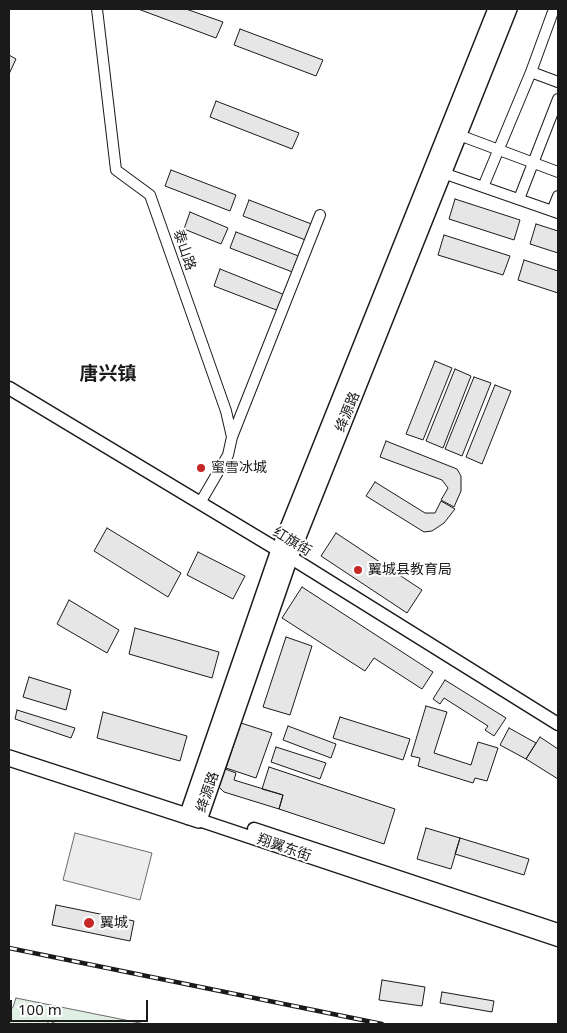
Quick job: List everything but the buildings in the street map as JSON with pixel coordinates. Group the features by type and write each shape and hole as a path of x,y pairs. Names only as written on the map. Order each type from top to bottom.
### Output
{"highway":[{"name":"绛源路","path":"195,814 283,558 496,9"},
{"name":"绛源路","path":"283,558 509,9"},
{"name":"翔翼东街","path":"9,748 195,814"},
{"name":"翔翼东街","path":"9,758 195,814"}],"main road":[{"name":"红旗街","path":"9,388 200,503 558,733"},
{"name":"红旗街","path":"9,397 130,471 283,558 558,724"},
{"name":"翔翼东街","path":"195,814 558,930"},
{"name":"翔翼东街","path":"195,814 558,940"}],"street":[{"name":"泰山路","path":"98,9 116,170 150,195 226,411 232,438"},
{"path":"483,187 531,72 554,9"},
{"path":"531,72 558,82"},
{"path":"518,200 558,99"},
{"path":"458,135 558,172"},
{"path":"443,173 555,212 558,196"},
{"path":"200,503 228,454 232,438 320,215"}],"green space":[{"path":"16,998 145,1024 57,1024 49,1021 47,1024 9,1024 9,1012"}],"shaded area":[{"path":"75,833 152,853 140,900 63,880"}],"railway":[{"path":"9,948 382,1024"}],"place":[{"name":"蜜雪冰城","path":"201,468"},
{"name":"翼城县教育局","path":"358,570"},
{"name":"翼城","path":"89,923"}],"district":[{"name":"唐兴镇","path":"108,375"}]}
